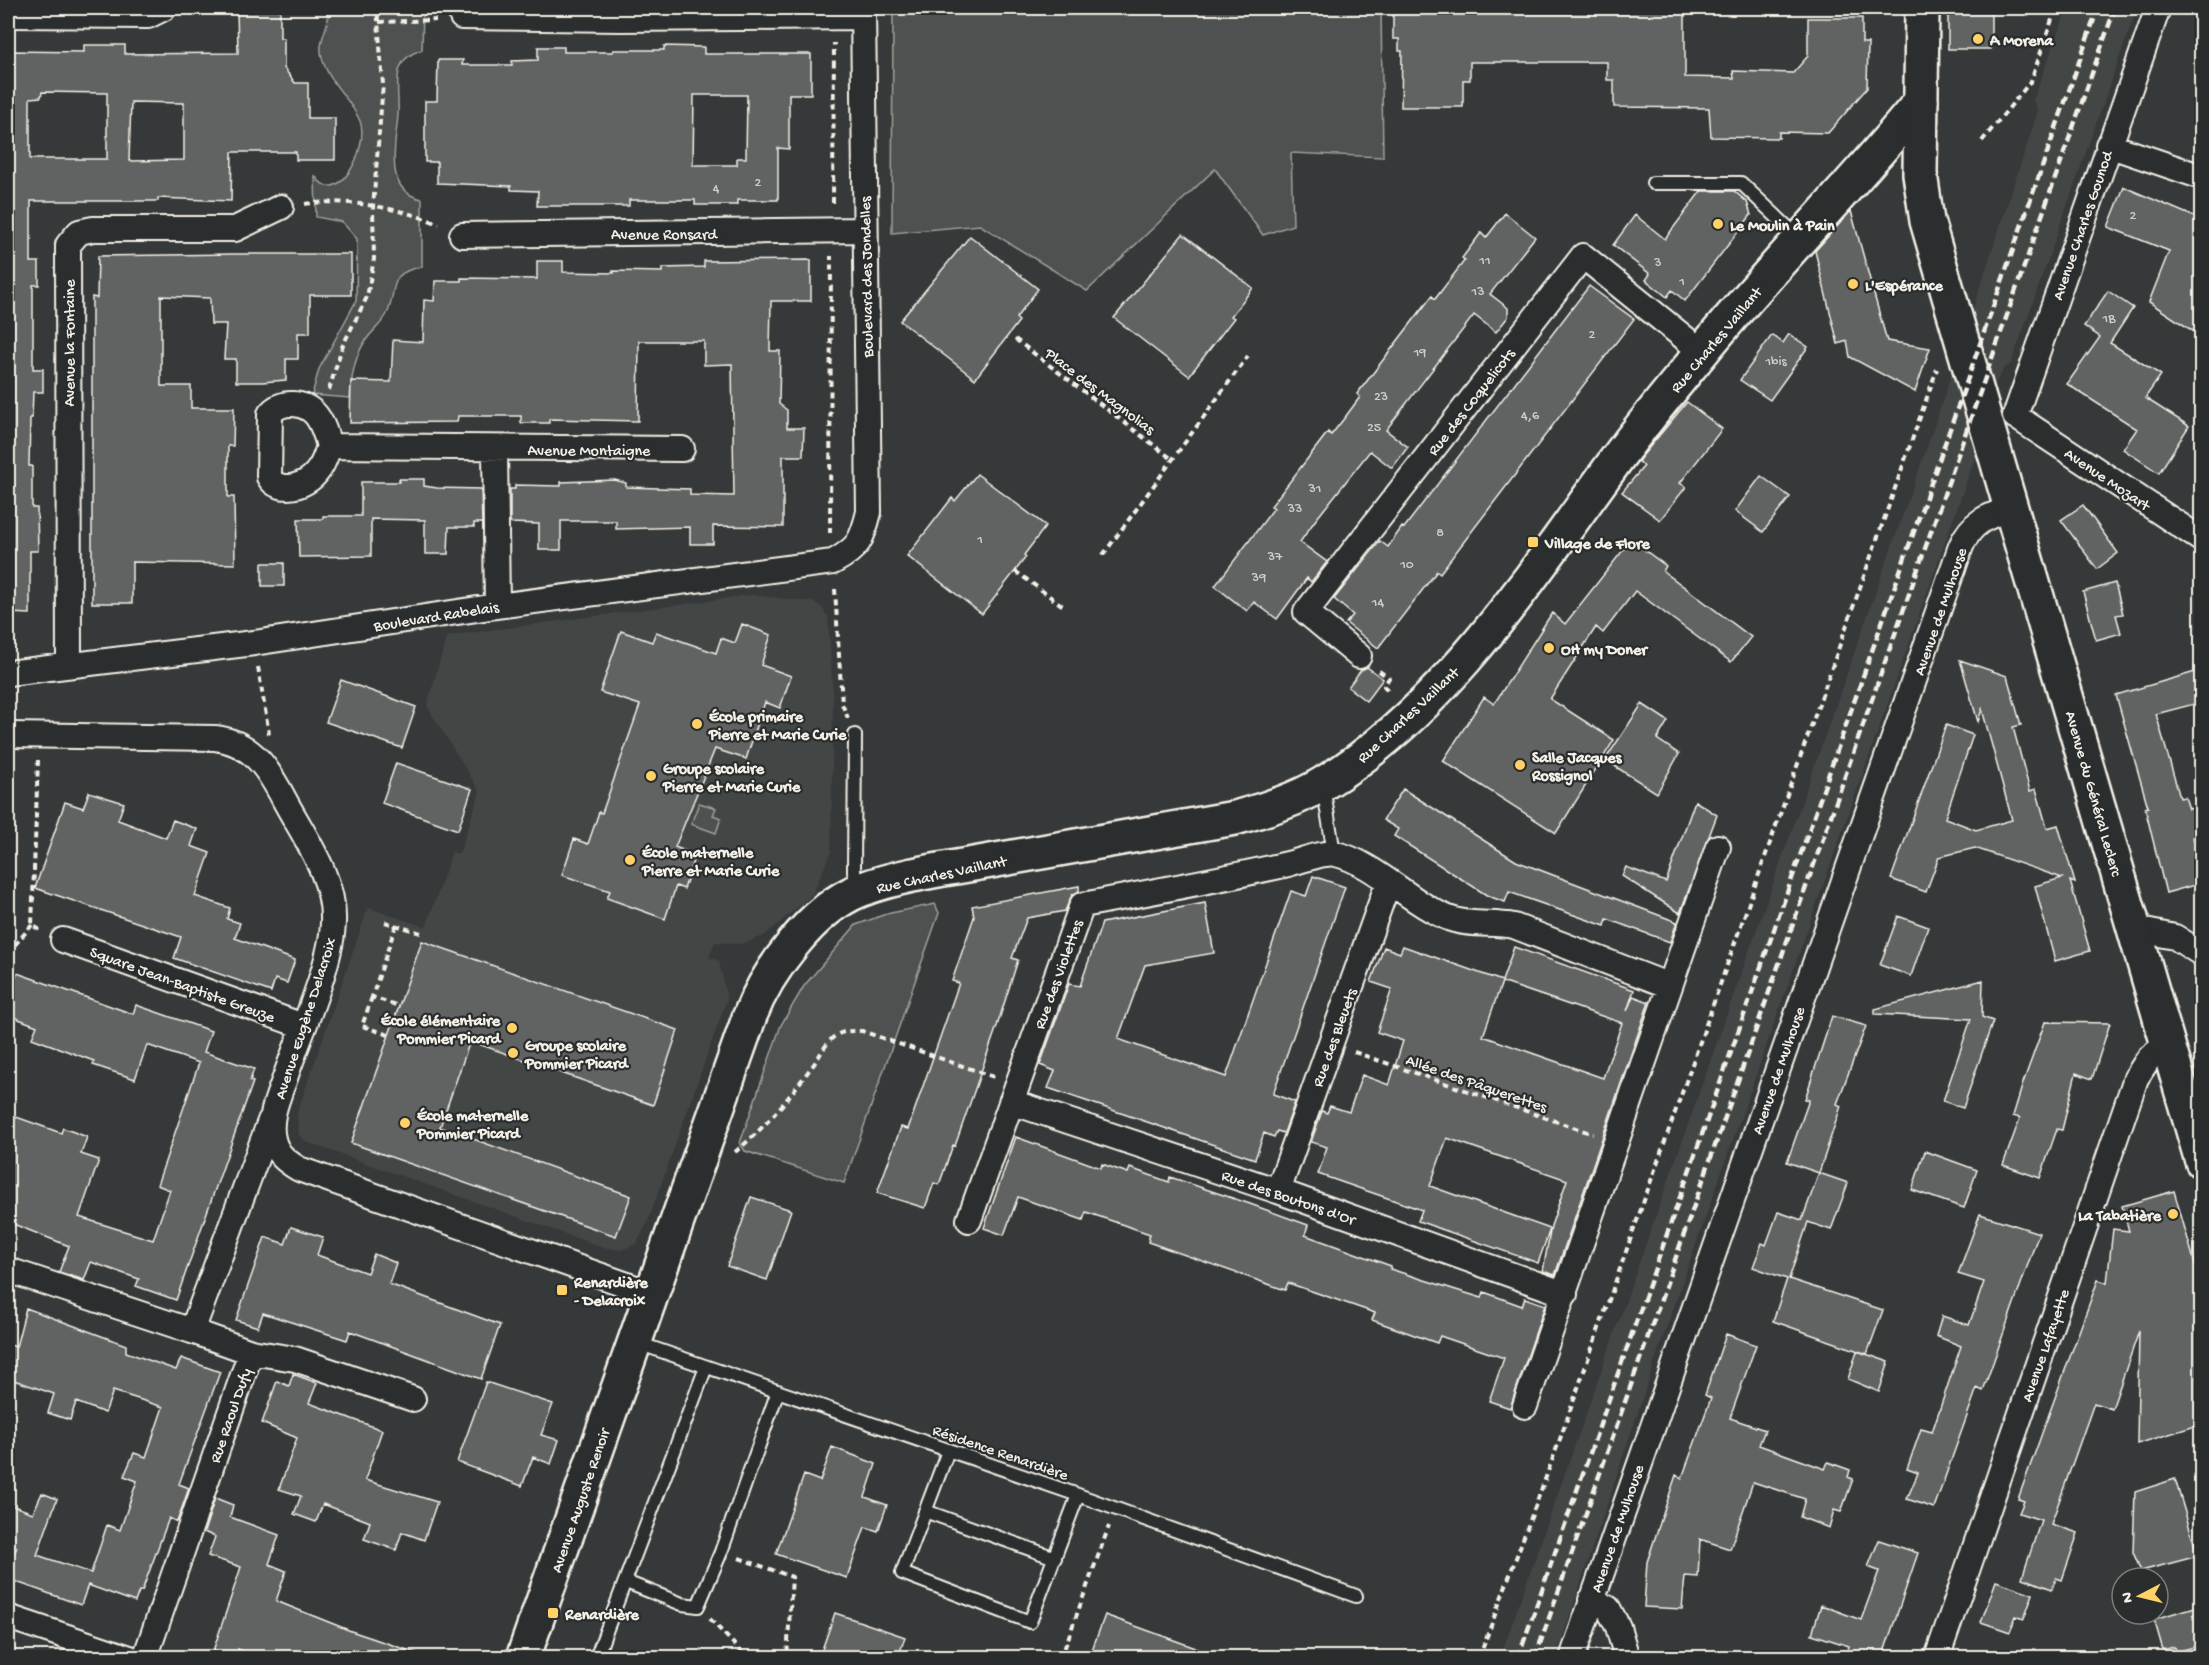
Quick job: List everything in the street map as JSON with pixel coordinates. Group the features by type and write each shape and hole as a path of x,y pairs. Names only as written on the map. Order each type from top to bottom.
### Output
{"main road":[{"name":"Avenue du Général Leclerc","path":"1922,8 1920,174 1927,221 2001,420 2012,508 2202,1161"},
{"name":"Rue Charles Vaillant","path":"635,1342 650,1293 755,1002 775,968 801,934 815,921 859,890 916,874 1235,818 1279,804 1322,784 1354,764 1408,717 1466,659 1513,603 1610,468 1702,352 1921,101"},
{"name":"Avenue Auguste Renoir","path":"523,1658 635,1342"}],"street":[{"path":"8,15 148,15 164,8"},
{"name":"Avenue Charles Gounod","path":"2001,420 2108,145 2158,8"},
{"path":"462,17 620,13 833,17 863,12"},
{"name":"Boulevard des Jondelles","path":"859,544 868,512 863,12"},
{"path":"2108,145 2202,177"},
{"name":"Avenue la Fontaine","path":"69,665 68,245 78,232 93,229 235,229 281,207"},
{"name":"Avenue Ronsard","path":"462,235 865,230"},
{"name":"Rue des Coquelicots","path":"1359,656 1306,612 1583,256 1702,352"},
{"path":"289,404 307,408 316,415 329,446 323,464 308,481 284,487 272,482 269,477 270,414 281,405 289,404"},
{"name":"Avenue Mozart","path":"2001,420 2202,540"},
{"name":"Avenue Montaigne","path":"329,446 682,449"},
{"path":"495,449 497,606"},
{"name":"Avenue de Mulhouse","path":"1572,1658 1961,546 1972,527 1980,520 2012,508"},
{"name":"Boulevard Rabelais","path":"8,673 254,643 497,606 833,562 859,544"},
{"name":"Avenue Eugène Delacroix","path":"8,735 223,739 237,743 253,754 278,787 326,881 333,907 330,946 274,1109 272,1129 274,1146 283,1158 299,1169 650,1293"},
{"path":"1525,1406 1718,847"},
{"path":"1334,853 1366,867 1388,883 1449,919 1468,924 1493,922 1514,926 1670,986"},
{"name":"Rue des Violettes","path":"969,1220 1082,904 1243,874 1334,853"},
{"name":"Rue des Bleuets","path":"1278,1191 1388,883"},
{"path":"2135,929 2175,937 2202,954"},
{"name":"Square Jean-Baptiste Greuze","path":"63,940 303,1026"},
{"name":"Avenue Lafayette","path":"1937,1658 2136,1078 2149,1058 2168,1044"},
{"name":"Rue des Boutons d'Or","path":"1011,1102 1278,1191 1564,1294"},
{"path":"192,1331 274,1109"},
{"name":"Rue Raoul Dufy","path":"8,1270 251,1352 145,1658"},
{"path":"251,1352 296,1359 413,1399"},
{"path":"1591,1600 1608,1608 1618,1627 1627,1658"},
{"path":"8,1617 130,1658"}],"lane":[{"path":"1653,183 1741,183 1800,238"},
{"path":"855,735 854,872 859,890"},
{"path":"1322,784 1334,853"},
{"name":"Résidence Renardière","path":"635,1342 1078,1495 1356,1596"},
{"path":"596,1658 705,1366"},
{"path":"626,1582 682,1604 698,1606 721,1552 778,1391"},
{"path":"948,1450 902,1573 1030,1622 1078,1495"},
{"path":"925,1511 1055,1558"}],"path":[{"path":"316,415 328,392 342,347 367,297 374,259 373,207 383,84 380,22 377,8"},
{"path":"1982,141 2031,81 2056,8"},
{"path":"380,22 418,22 462,17"},
{"path":"833,17 830,512 842,704 855,735"},
{"path":"281,207 321,202 373,207 421,216 462,235"},
{"name":"Place des Magnolias","path":"1014,339 1172,459"},
{"path":"1103,555 1248,356"},
{"path":"1479,1658 1564,1428 1938,366"},
{"path":"1015,571 1063,606"},
{"path":"254,643 278,787"},
{"path":"1359,656 1389,678 1384,686 1408,717"},
{"path":"8,953 32,925 39,735"},
{"path":"385,922 424,934"},
{"path":"32,925 63,940"},
{"path":"389,1035 362,1026 396,925"},
{"path":"372,997 399,1006"},
{"path":"734,1153 759,1132 780,1108 819,1059 828,1042 838,1034 849,1031 862,1031 1004,1081 1009,1071 1021,1076"},
{"name":"Allée des Pâquerettes","path":"1330,1044 1617,1142"},
{"path":"1061,1658 1115,1509"},
{"path":"721,1552 792,1577 787,1658"},
{"path":"698,1606 747,1658"}],"shaded area":[{"path":"327,8 423,8 422,50 411,54 404,60 398,76 398,114 394,150 396,175 401,186 409,194 422,199 422,267 402,273 398,278 387,314 366,340 356,360 350,398 312,395 319,369 356,301 357,239 342,222 316,217 315,176 324,185 333,186 342,181 356,159 362,132 356,112 332,79 323,62 321,46 328,19"},
{"path":"893,8 1381,8 1383,157 1291,153 1293,225 1263,235 1215,169 1087,291 980,225 892,233"},
{"path":"2067,8 2137,8 2011,364 2004,368 1988,397 1978,449 1663,1337 1556,1657 1500,1658 1936,421 2038,111 2033,101"},
{"path":"751,595 813,602 821,607 828,617 833,694 831,852 812,895 764,936 740,944 715,942 709,957 719,961 727,999 647,1224 636,1244 621,1250 602,1247 306,1142 299,1135 297,1113 368,908 426,927 452,852 459,854 480,792 427,706 447,636"},
{"path":"699,803 716,808 713,815 721,818 716,833 691,824"},
{"path":"935,904 939,913 844,1183 745,1151 740,1143 781,1025 804,986 856,925 886,914"}],"building":[{"path":"237,8 280,8 280,38 284,38 284,68 295,83 308,83 308,118 335,118 335,160 296,160 296,152 232,152 231,201 158,198 158,201 31,201 31,262 39,262 39,285 33,285 33,369 43,369 43,392 33,392 32,418 30,418 29,466 32,466 32,508 37,508 38,551 30,551 30,614 8,613 8,51 84,52 84,45 125,45 125,54 238,53","holes":["42,92 107,93 107,159 30,159 30,98 41,97","131,102 184,103 184,160 129,161"]},
{"path":"1393,8 1685,8 1685,77 1734,78 1733,71 1793,73 1808,56 1808,18 1862,18 1862,43 1868,43 1867,88 1828,133 1779,132 1779,138 1711,137 1709,108 1614,107 1614,80 1607,80 1607,62 1470,62 1470,80 1463,80 1463,107 1401,107 1402,51 1399,51 1399,39 1393,39"},
{"name":"A Morena","path":"1948,8 1991,8 1991,49 1948,49"},
{"path":"664,46 704,47 704,54 811,54 811,94 789,94 789,149 778,148 778,200 737,200 737,205 695,205 695,200 629,200 629,206 537,206 538,191 511,190 511,186 437,183 437,162 425,162 425,101 437,101 438,60 463,60 462,65 512,65 512,61 538,60 538,47 564,47 564,52 664,50","holes":["694,95 747,95 746,158 737,158 737,165 693,165"]},
{"path":"2124,187 2202,220 2202,337 2149,302 2169,251 2108,227"},
{"path":"1701,191 1734,191 1747,202 1751,215 1685,301 1672,290 1667,297 1646,280 1650,274 1613,245 1635,215 1665,239"},
{"path":"1851,211 1887,341 1930,348 1915,392 1850,357 1847,341 1838,344 1815,251"},
{"path":"1505,213 1535,237 1490,294 1508,308 1508,317 1496,332 1474,315 1386,430 1408,447 1392,468 1370,451 1314,522 1300,542 1327,562 1311,582 1307,578 1277,619 1254,602 1247,611 1215,586 1274,508 1271,506 1328,432 1331,435 1346,416 1360,397 1357,394 1432,296 1435,299 1465,260 1462,258 1481,233 1486,238"},
{"path":"1183,234 1253,288 1231,316 1234,318 1189,376 1114,318"},
{"path":"970,236 1038,289 1016,318 1019,321 975,379 900,321"},
{"path":"351,254 351,295 310,295 310,333 298,333 298,359 286,359 286,380 262,382 236,382 236,359 224,359 226,324 211,324 210,298 161,296 161,386 191,386 191,408 234,408 233,446 228,446 228,497 234,497 235,564 132,562 132,603 92,603 92,297 97,298 98,256"},
{"path":"811,260 811,301 771,301 770,351 780,351 779,404 787,410 787,428 804,428 803,456 783,456 783,527 713,526 713,544 690,544 690,527 616,529 616,521 561,521 561,550 539,550 539,524 510,523 510,489 515,489 515,485 561,486 561,482 615,480 626,483 626,487 690,489 690,495 734,496 732,364 704,365 704,341 639,341 638,421 549,419 549,423 521,423 521,416 458,416 457,422 350,423 351,381 391,382 393,340 423,342 424,300 434,301 435,281 461,281 461,278 537,279 537,261 563,261 563,272 614,273 613,271 662,272 662,268 704,267 704,261"},
{"path":"1589,286 1634,319 1440,573 1437,571 1378,648 1346,623 1353,615 1334,599 1380,541 1388,547 1402,527 1404,528"},
{"path":"2108,291 2133,308 2110,343 2161,375 2145,398 2189,426 2159,473 2123,449 2137,429 2067,384 2100,337 2084,326"},
{"path":"1789,334 1808,347 1770,400 1740,380 1772,335 1783,343"},
{"path":"1687,402 1722,429 1680,483 1686,487 1660,520 1622,492 1644,466 1638,461"},
{"path":"977,474 1046,526 1024,555 1026,557 982,614 907,556 952,498 955,501"},
{"path":"1761,476 1790,497 1763,532 1735,511"},
{"path":"399,479 424,479 424,486 437,488 481,489 482,523 474,523 474,527 449,527 448,554 425,554 425,520 371,519 371,556 299,557 298,519 323,519 323,516 361,516 361,482 400,482"},
{"path":"2083,505 2118,553 2097,569 2061,520"},
{"path":"1631,540 1666,566 1663,571 1751,637 1731,662 1635,591 1603,633 1596,627 1550,699 1614,740 1556,833 1443,761 1484,697 1494,704 1552,613 1565,624"},
{"path":"262,563 284,563 284,586 262,586"},
{"path":"2115,583 2123,614 2116,615 2121,633 2096,640 2083,592"},
{"path":"742,624 771,635 761,665 791,676 780,708 765,702 746,759 715,749 675,847 695,855 684,889 676,886 665,919 607,898 610,891 562,875 574,839 588,844 599,812 602,813 640,705 600,692 621,631 652,642 656,632 716,653 721,638 735,643"},
{"path":"1960,660 2007,676 2021,725 2013,727 2030,791 2036,789 2047,828 2058,825 2075,883 2070,881 2090,951 2055,961 2035,886 2062,878 1975,848 1939,857 1926,892 1891,879 1946,725 1973,735 1945,818 1976,830 2012,820 1982,709 1978,722"},
{"path":"1367,667 1383,679 1366,701 1348,687 1361,670"},
{"path":"2202,670 2202,702 2156,714 2180,798 2185,797 2189,809 2198,807 2202,820 2202,835 2193,837 2202,871 2202,883 2166,893 2145,808 2148,807 2116,695"},
{"path":"341,680 416,707 402,748 326,722"},
{"path":"1642,704 1668,721 1657,739 1679,754 1657,793 1605,760"},
{"path":"396,763 472,789 458,830 382,803"},
{"path":"1403,789 1516,861 1677,922 1670,942 1607,919 1605,926 1509,892 1505,902 1488,896 1394,836 1398,829 1383,820"},
{"path":"89,792 124,803 118,820 166,838 173,820 197,829 191,846 210,853 195,896 230,908 227,919 240,923 235,938 295,960 287,983 275,979 271,992 174,958 181,937 35,888 65,802 83,808"},
{"path":"1695,801 1717,815 1680,913 1622,876 1626,867 1666,882"},
{"path":"1313,876 1345,887 1273,1094 1295,1102 1284,1133 1277,1131 1274,1137 1264,1133 1255,1159 1048,1088 1055,1071 1040,1065 1069,984 1080,986 1102,923 1205,903 1214,953 1145,965 1118,1039 1226,1077 1291,891 1306,896"},
{"path":"1079,886 1079,891 1072,895 1065,911 1027,918 1012,958 1018,960 955,1146 953,1145 939,1185 934,1183 925,1208 877,1193 901,1127 908,1129 959,983 952,981 974,917 972,906"},
{"path":"1898,916 1928,927 1911,976 1880,965"},
{"path":"422,941 678,1030 653,1105 470,1041 440,1127 631,1196 616,1236 351,1143"},
{"path":"1403,946 1502,981 1514,947 1634,990 1627,1011 1633,996 1649,1002 1555,1275 1543,1271 1551,1226 1567,1180 1447,1138 1430,1186 1550,1229 1538,1263 1418,1221 1422,1210 1318,1174 1327,1147 1311,1142 1322,1111 1327,1113 1330,1106 1349,1112 1362,1075 1389,1085 1403,1041 1377,1032 1392,989 1371,982 1384,947 1400,953","holes":["1502,982 1622,1023 1603,1078 1483,1036"]},
{"path":"17,973 133,1014 136,1005 211,1031 204,1052 254,1069 250,1081 253,1082 176,1300 136,1286 139,1279 91,1262 84,1280 59,1272 69,1246 8,1222 8,1114 61,1133 63,1128 87,1137 81,1154 99,1160 79,1217 153,1240 170,1190 157,1185 199,1063 147,1045 135,1079 93,1065 94,1061 32,1038 37,1026 8,1015 8,997"},
{"path":"1983,980 1982,1017 1993,1021 1963,1108 1943,1101 1971,1019 1875,1014 1875,1009"},
{"path":"1832,1016 1866,1026 1837,1104 1841,1106 1819,1173 1787,1162 1809,1100 1805,1099"},
{"path":"2045,1022 2110,1023 2092,1079 2076,1073 2062,1130 2057,1129 2040,1178 2003,1165 2020,1118 2013,1116"},
{"path":"1016,1137 1101,1168 1102,1164 1128,1173 1130,1168 1169,1182 1170,1177 1250,1204 1308,1225 1305,1235 1391,1266 1390,1269 1456,1290 1482,1298 1484,1292 1522,1306 1525,1298 1545,1305 1510,1408 1489,1401 1504,1358 1440,1336 1437,1343 1372,1320 1375,1313 1288,1283 1285,1290 1148,1242 1150,1234 1086,1212 1083,1220 1018,1197 1004,1235 984,1228"},
{"path":"1925,1151 1977,1170 1964,1208 1912,1190"},
{"path":"1819,1173 1848,1183 1831,1230 1808,1222 1789,1279 1883,1310 1867,1354 1773,1321 1787,1279 1753,1267 1762,1243 1766,1245 1778,1212 1802,1220"},
{"path":"2174,1191 2202,1288 2202,1424 2137,1444 2139,1331 2112,1409 2094,1403 2051,1524 2078,1533 2062,1580 2056,1578 2052,1589 2022,1578 2041,1520 2019,1513 2024,1501 2018,1499 2098,1280 2107,1283 2113,1229 2129,1231 2122,1206"},
{"path":"751,1197 791,1210 767,1280 727,1266"},
{"path":"1980,1214 2039,1233 1983,1391 1977,1388 1934,1508 1907,1499 1918,1473 1907,1469 1921,1429 1932,1432 1961,1346 1936,1336 1942,1316 1969,1325 1984,1282 1958,1274"},
{"path":"291,1227 323,1237 317,1255 367,1273 374,1254 396,1263 389,1284 500,1325 481,1379 350,1331 347,1340 263,1313 258,1327 236,1320 265,1237 285,1244"},
{"path":"26,1308 126,1345 126,1352 176,1370 181,1358 220,1372 179,1484 189,1488 177,1522 169,1518 142,1591 139,1591 135,1602 88,1585 81,1605 8,1579 8,1566 17,1547 8,1543 8,1504 33,1513 42,1493 57,1499 37,1555 91,1573 107,1525 120,1530 137,1481 124,1476 134,1453 146,1457 163,1407 113,1391 105,1413 76,1402 70,1420 48,1413 54,1394 8,1378 8,1344 16,1347"},
{"path":"1726,1334 1756,1345 1730,1418 1765,1430 1759,1445 1825,1469 1828,1462 1850,1470 1848,1477 1853,1479 1841,1512 1834,1510 1829,1528 1800,1517 1805,1499 1753,1482 1730,1549 1700,1539 1698,1577 1685,1576 1682,1609 1644,1607 1647,1562 1676,1475 1682,1478 1711,1398 1705,1395"},
{"path":"1857,1351 1889,1362 1879,1392 1848,1379"},
{"path":"293,1374 317,1383 309,1403 382,1430 365,1480 437,1502 424,1540 402,1532 396,1550 364,1539 370,1522 323,1504 316,1522 294,1514 301,1496 279,1489 297,1438 262,1423 277,1381 289,1386"},
{"path":"486,1382 553,1404 541,1435 559,1440 551,1464 533,1457 522,1486 457,1462"},
{"path":"832,1447 876,1464 865,1497 887,1505 878,1531 865,1527 847,1578 776,1554 804,1475 820,1481"},
{"path":"2175,1479 2198,1556 2160,1566 2139,1566 2133,1552 2135,1492"},
{"path":"215,1498 233,1505 230,1517 279,1535 269,1564 286,1571 276,1601 351,1631 422,1655 422,1658 261,1658 238,1649 235,1658 230,1658 213,1651 241,1567 208,1556 215,1537 204,1532"},
{"path":"1879,1540 1918,1553 1882,1658 1845,1658 1849,1646 1812,1634 1821,1605 1861,1620 1879,1571 1868,1567"},
{"path":"1996,1581 2033,1594 2024,1619 2016,1616 2010,1632 1981,1622"},
{"path":"2202,1605 2202,1645 2175,1652 2174,1647 2163,1650 2156,1626 2170,1626 2170,1614"},
{"path":"835,1613 905,1637 898,1658 819,1658"},
{"path":"1105,1615 1215,1655 1214,1658 1089,1658"}],"railway":[{"path":"1518,1658 2098,8"},
{"path":"1535,1658 2115,8"}],"place":[{"name":"A Morena","path":"1978,39"},
{"name":"Le Moulin à Pain","path":"1718,224"},
{"name":"L'Espérance","path":"1853,284"},
{"name":"Village de Flore","path":"1533,542"},
{"name":"OH my Doner","path":"1549,648"},
{"name":"École primaire Pierre et Marie Curie","path":"697,724"},
{"name":"Salle Jacques Rossignol","path":"1520,765"},
{"name":"Groupe scolaire Pierre et Marie Curie","path":"651,776"},
{"name":"École maternelle Pierre et Marie Curie","path":"630,860"},
{"name":"École élémentaire Pommier Picard","path":"512,1028"},
{"name":"Groupe scolaire Pommier Picard","path":"513,1053"},
{"name":"École maternelle Pommier Picard","path":"405,1123"},
{"name":"La Tabatière","path":"2173,1214"},
{"name":"Renardière - Delacroix","path":"562,1290"},
{"name":"Renardière","path":"553,1613"}]}
